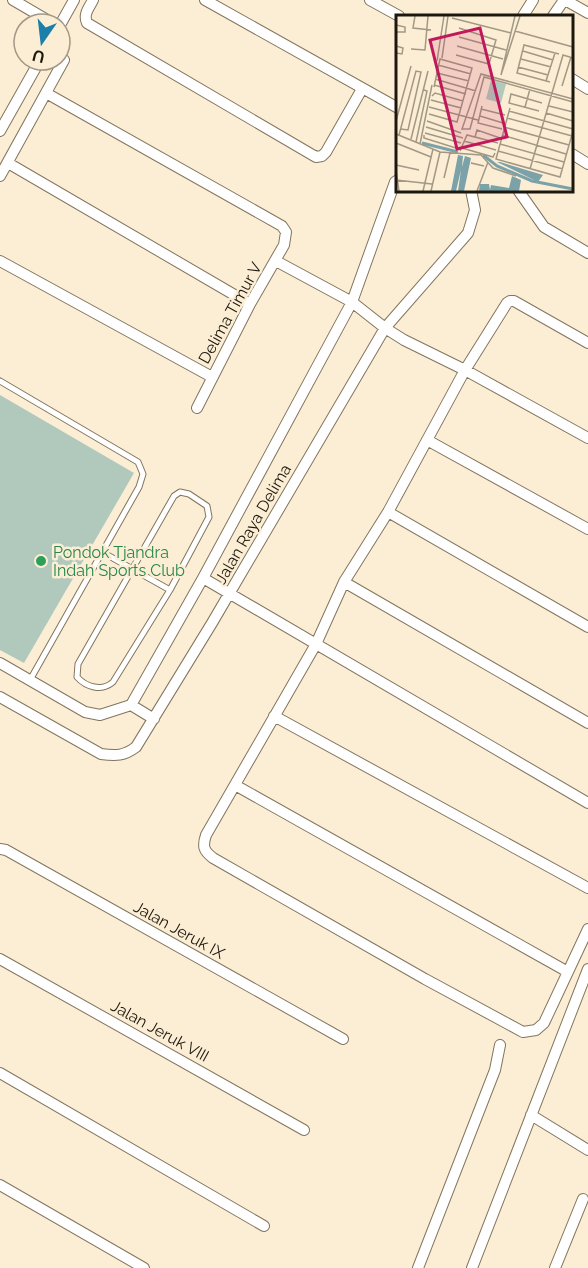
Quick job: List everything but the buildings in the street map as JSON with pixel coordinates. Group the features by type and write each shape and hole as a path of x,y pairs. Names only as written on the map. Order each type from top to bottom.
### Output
{"street":[{"path":"13,0 34,12"},
{"path":"93,0 86,12 87,23 316,157 326,152 362,89"},
{"path":"205,0 396,107"},
{"path":"370,0 397,15"},
{"path":"524,15 532,0"},
{"path":"555,15 564,0 588,13"},
{"path":"0,131 33,72"},
{"path":"0,176 57,72"},
{"path":"573,80 588,88"},
{"name":"Delima Timur V","path":"46,93 282,226 286,232 284,245 276,261 250,304 197,408"},
{"path":"0,107 10,113"},
{"path":"573,155 588,164"},
{"path":"8,163 250,304"},
{"name":"Jalan Raya Delima","path":"131,705 203,578 352,302 396,181"},
{"name":"Jalan Raya Delima","path":"0,697 102,754 117,756 128,753 136,747 230,593 385,328 468,233 476,210 472,192"},
{"path":"519,192 544,227 588,253"},
{"path":"0,261 212,377"},
{"path":"276,261 352,302 385,328 588,438"},
{"path":"588,343 514,301 510,301 465,370 388,512 344,582 316,644 206,835 203,847 205,852 515,1029 530,1032 544,1023 588,930"},
{"path":"427,440 588,529"},
{"path":"388,512 588,627"},
{"path":"203,578 588,802"},
{"path":"344,582 588,723"},
{"path":"0,663 85,712 100,715 131,705 154,719"},
{"path":"274,716 588,888"},
{"path":"235,785 568,972"},
{"name":"Jalan Jeruk IX","path":"0,849 6,850 343,1039"},
{"name":"Jalan Jeruk VIII","path":"0,959 304,1130"},
{"path":"472,1268 588,969"},
{"path":"418,1268 495,1070 500,1045"},
{"path":"0,1073 264,1226"},
{"path":"531,1115 588,1150"},
{"path":"0,1185 144,1268"},
{"path":"555,1268 583,1199"}],"lane":[{"path":"0,381 138,462 142,474 140,487 30,680"},
{"path":"180,492 189,494 207,506 209,517 170,590 113,682 106,687 92,687 83,684 77,677 78,664 132,568 174,496 180,492"},
{"path":"102,552 170,590"}],"green space":[{"name":"Pondok Tjandra Indah Sports Club","path":"0,395 134,473 24,663 0,650"}],"place":[{"name":"Pondok Tjandra Indah Sports Club","path":"41,561"}]}
